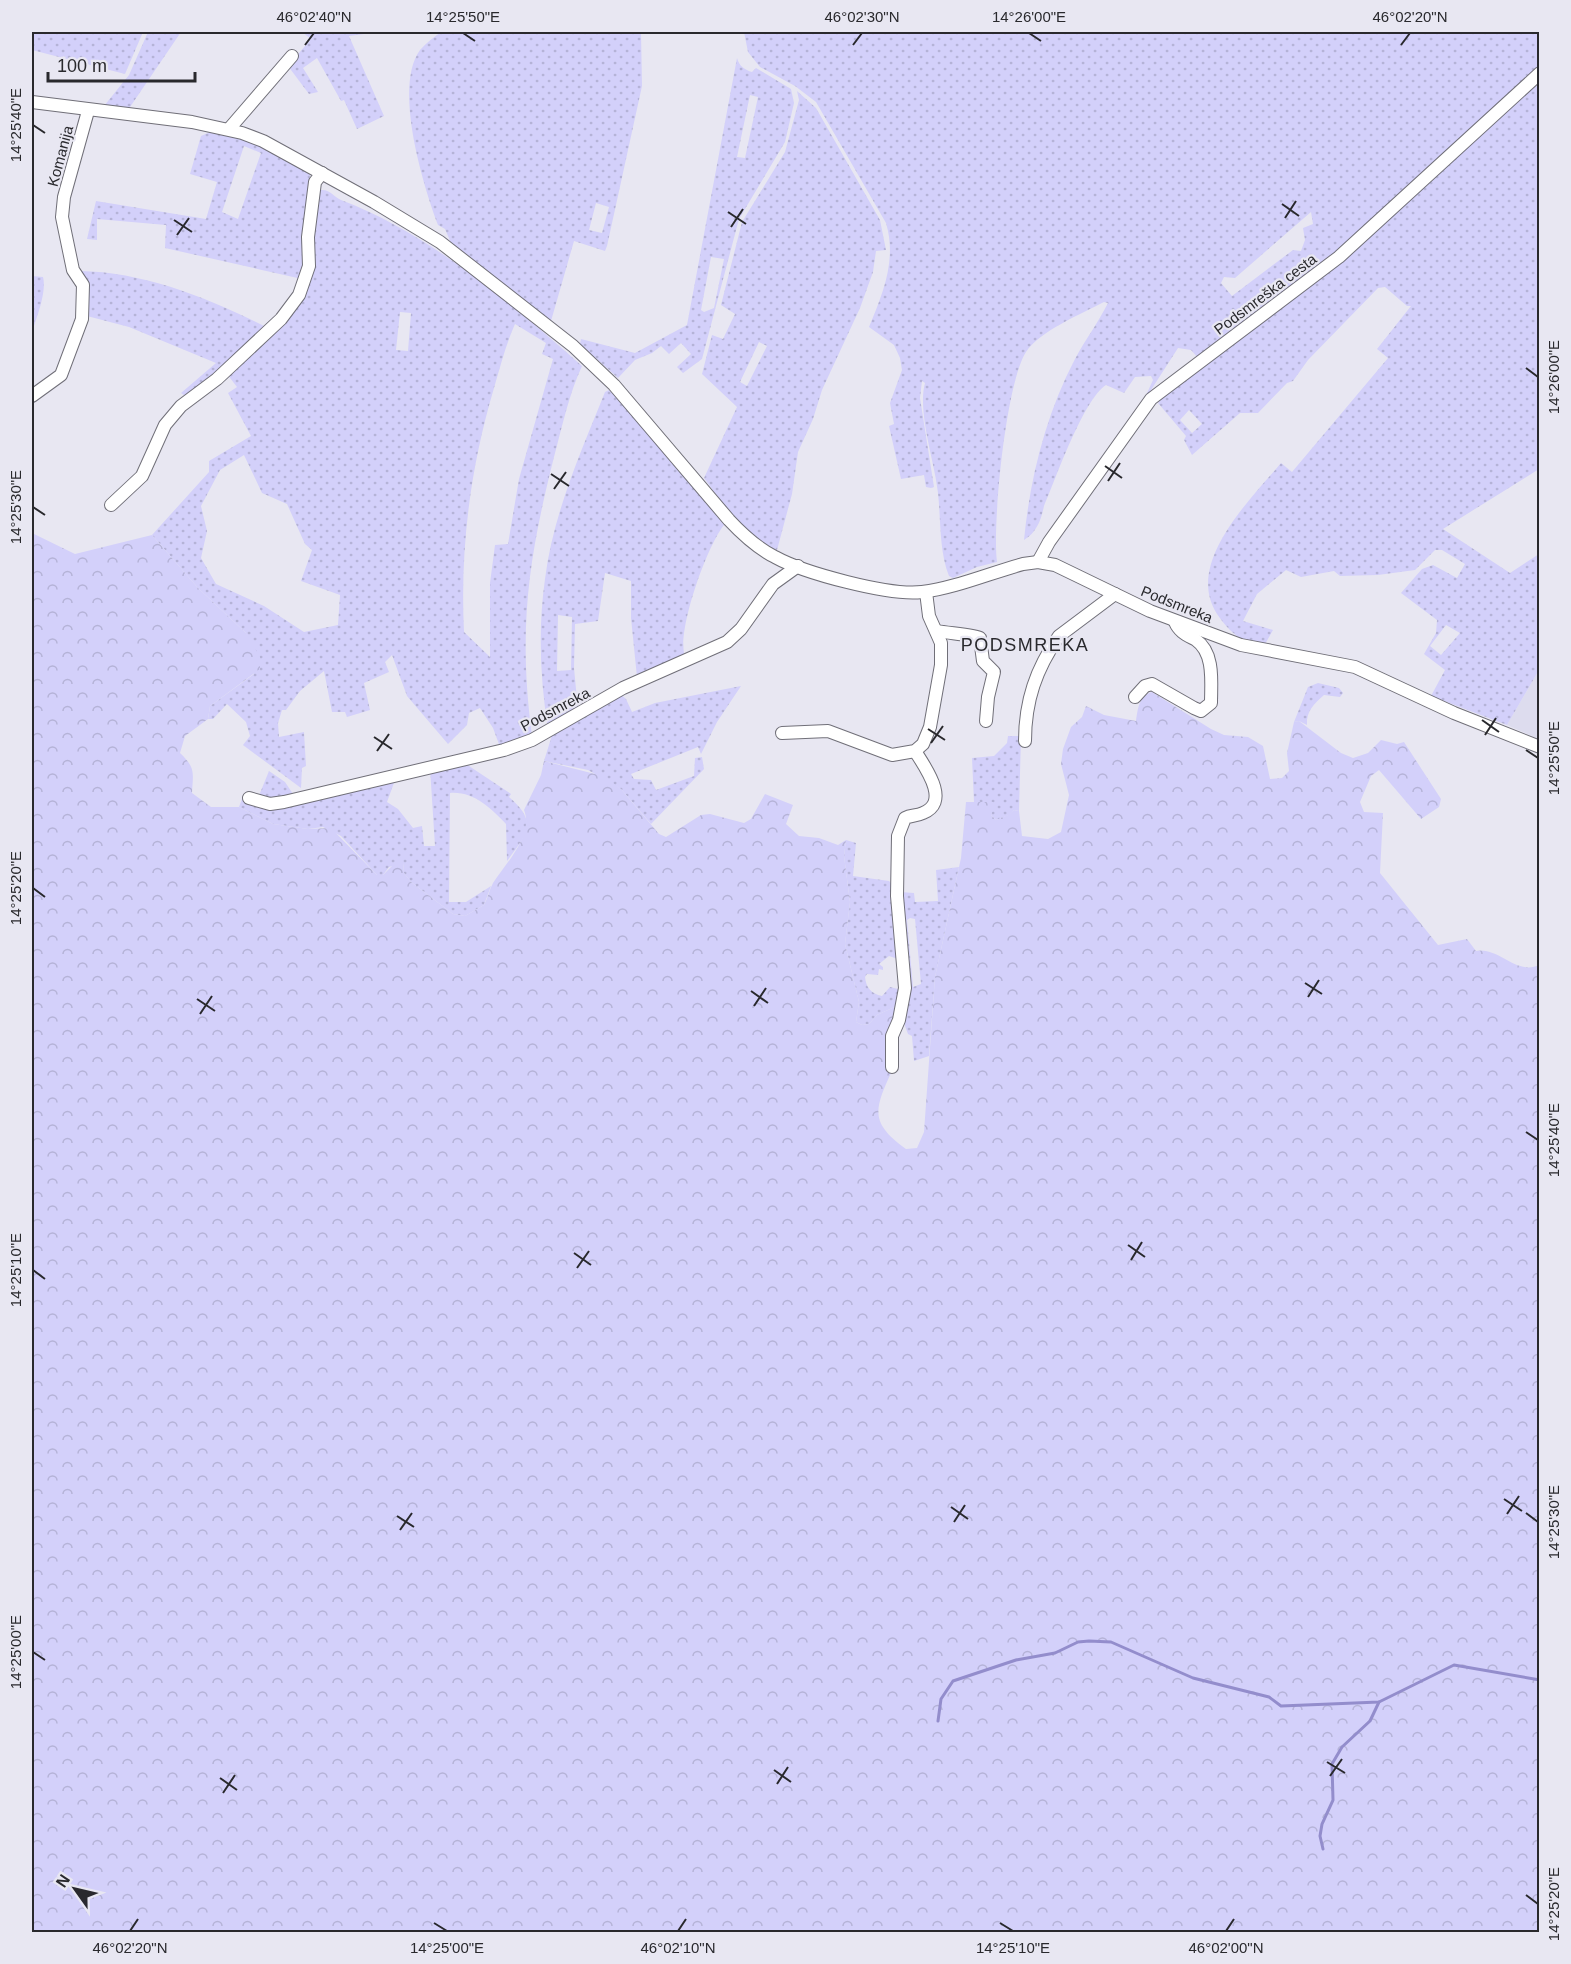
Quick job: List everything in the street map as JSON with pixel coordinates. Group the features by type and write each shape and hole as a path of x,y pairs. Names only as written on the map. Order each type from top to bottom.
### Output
{"street":[{"path":"229,129 292,56"},
{"name":"Podsmreška cesta","path":"1038,562 1048,542 1151,399 1339,257 1539,73"},
{"path":"32,102 88,111"},
{"name":"Komanija","path":"32,396 61,375 82,319 83,285 73,270 62,218 64,197 88,111 192,122 229,129 263,141 374,202 440,242 573,346 614,385 748,540 777,559 798,566"},
{"path":"111,505 142,476 165,425 181,406 217,379 281,319 299,295 309,266 308,237 315,182 322,173"},
{"path":"798,566 877,588 909,593 926,592 1038,562"},
{"name":"Podsmreka","path":"1038,562 1062,568 1175,621 1241,645 1354,667 1454,713 1539,747"},
{"name":"Podsmreka","path":"249,798 270,804 284,802 504,750 532,740 623,688 727,642 741,629 773,584 798,566"},
{"path":"782,733 828,731 892,755 915,752 922,744 930,727 938,691 941,643 938,631 929,616 926,592"},
{"path":"1025,741 1025,714 1029,698 1054,644 1059,636 1115,594"},
{"path":"1136,697 1145,686 1152,684 1201,711 1211,703 1207,654 1203,646 1178,629 1175,621"},
{"path":"938,631 959,636 976,634 980,638 983,661 994,672 988,697 986,721"},
{"path":"892,1067 892,1036 899,1020 905,988 897,896 898,836 904,818 932,808 936,800 936,791 915,752"}],"shaded area":[{"path":"1539,670 1539,739 1507,725"}],"green space":[{"path":"32,32 143,32 125,74 32,50"},
{"path":"148,32 181,32 128,110 104,106 129,75"},
{"path":"302,32 379,32 349,36 384,116 357,129 344,100 341,101 317,58 303,68 318,92 309,94 288,66 311,39"},
{"path":"441,32 641,32 642,86 607,246 605,251 574,241 551,321 451,243 445,229 438,225 425,186 413,136 409,87 412,67 420,50","holes":["596,203 609,207 602,233 589,230"]},
{"path":"744,32 1539,32 1540,67 1336,255 1198,358 1191,350 1178,348 1142,404 1153,380 1151,376 1135,377 1124,393 1106,385 1097,393 1079,422 1038,525 1024,540 1030,493 1048,424 1075,359 1108,303 1104,302 1062,324 1032,344 1019,368 1007,422 999,487 997,562 977,567 953,578 949,576 942,546 938,493 923,408 925,383 922,381 920,398 934,487 931,488 926,487 924,475 901,479 889,426 894,424 890,403 902,370 900,358 894,345 869,327 887,276 890,250 886,223 816,102 795,86 760,67 748,52","holes":["1311,212 1313,224 1303,228 1305,240 1301,251 1293,250 1232,296 1221,283 1224,277 1235,278"]},
{"path":"737,58 745,69 752,72 756,68 791,89 794,103 785,142 739,219 702,359 683,373 677,367 691,354 681,343 669,354 661,346 652,353 635,360 618,378 580,344 581,339 635,353 687,325","holes":["750,95 758,97 745,158 737,157","711,257 724,259 714,308 704,312 701,310"]},
{"path":"1539,79 1539,469 1443,529 1510,573 1539,554 1539,670 1507,725 1431,696 1445,670 1424,654 1436,633 1437,620 1401,593 1422,569 1433,565 1457,578 1465,564 1442,550 1435,550 1415,570 1378,575 1340,576 1334,571 1301,577 1286,570 1257,594 1243,621 1273,630 1264,646 1242,639 1232,632 1217,614 1209,594 1209,574 1215,553 1239,513 1281,463 1292,472 1388,358 1377,349 1411,306 1407,306 1385,287 1378,288 1308,360 1293,381 1287,383 1258,413 1240,413 1192,455 1184,440 1186,436 1158,403 1167,390 1340,261 1432,181","holes":["1189,410 1202,424 1192,433 1180,420","1446,625 1460,633 1441,655 1430,646"]},
{"path":"797,91 816,108 880,220 886,250 876,251 873,272 860,308 822,390 813,419 798,452 792,494 777,550 745,530 704,478 737,407 702,374 712,335 723,339 735,314 721,305 742,222 785,152 799,100","holes":["759,342 767,346 747,386 740,382"]},
{"path":"208,133 222,134 248,140 287,159 310,175 302,279 165,248 166,225 97,219 97,240 87,239 96,201 206,219 217,182 190,174 201,136","holes":["244,146 261,153 238,219 222,212"]},
{"path":"321,190 327,191 406,231 498,295 582,366 554,457 532,563 526,628 526,662 532,736 500,747 493,728 480,708 469,713 467,725 448,744 407,696 392,655 385,662 389,672 364,683 370,710 347,717 345,712 332,712 324,671 300,691 286,710 282,710 278,723 279,737 304,732 306,766 302,768 301,788 243,745 250,736 246,722 227,704 213,719 208,719 210,706 254,674 246,633 198,588 152,535 209,472 209,461 251,436 228,393 237,387 227,374 296,303 317,196","holes":["400,312 411,313 408,351 396,350","515,324 546,343 542,354 553,359 519,479 508,544 495,545 490,583 490,657 464,632 465,540 479,449 503,356","244,455 262,493 287,504 305,544 312,550 301,581 340,595 338,625 304,632 264,606 216,584 201,558 207,531 201,506 220,470"]},
{"path":"80,271 129,276 177,289 201,297 268,328 190,399 181,393 216,363 129,327 87,316"},
{"path":"32,276 43,277 44,283 32,333"},
{"path":"609,390 646,429 724,525 709,551 689,610 683,645 685,657 637,677 631,618 631,581 605,573 598,621 575,624 574,668 578,710 548,729 543,691 541,635 549,555 561,507 605,392","holes":["558,615 572,617 571,670 557,671"]},
{"path":"32,533 75,554 152,535 198,588 246,633 260,657 260,669 210,706 208,719 185,736 180,753 191,767 192,793 211,807 239,807 273,824 308,829 331,828 377,875 383,875 399,859 403,863 404,873 411,882 453,914 465,916 484,905 493,883 522,839 526,819 524,810 541,775 544,761 603,776 621,789 659,834 666,837 701,815 710,814 744,823 751,819 765,794 793,805 786,824 799,836 819,838 838,845 846,840 844,856 850,902 845,944 859,1002 856,1022 862,1025 869,1024 877,1015 901,1004 886,1067 891,1073 881,1097 879,1115 886,1131 906,1149 917,1148 924,1132 935,977 961,858 966,802 993,802 995,805 991,815 996,820 1014,810 1019,811 1022,836 1048,839 1061,832 1069,795 1061,764 1063,749 1071,727 1082,717 1086,706 1104,715 1136,721 1144,696 1152,692 1211,729 1224,735 1248,737 1263,746 1270,779 1282,778 1289,771 1287,753 1294,722 1299,721 1341,753 1353,758 1368,753 1381,740 1397,744 1404,742 1441,799 1439,807 1421,819 1379,770 1371,776 1360,802 1364,812 1383,813 1380,873 1438,945 1467,939 1476,951 1492,953 1523,967 1539,965 1539,1932 32,1932"},
{"path":"1318,683 1339,688 1343,693 1340,697 1324,695 1309,712 1307,725 1299,721 1294,722 1308,687"},
{"path":"741,686 717,722 701,754 698,747 631,774 634,779 651,780 656,790 694,776 695,758 702,757 704,769 651,824 621,789 588,770 544,761 553,732 620,694 626,699 632,712 655,703"},
{"path":"1008,736 1021,736 1019,811 1014,810 1009,815 996,820 991,815 993,802 974,802 972,758 994,756 1007,743"},
{"path":"463,762 511,794 509,797 524,814 527,822 524,836 507,861 506,824 488,807 474,798 450,793 449,902 466,902 491,886 484,905 465,916 453,914 411,882 404,873 403,863 389,867 383,875 377,875 341,836 323,827 308,829 273,824 239,807 242,799 269,806 395,780 387,802 398,809 413,828 422,826 424,846 435,846 430,768"},
{"path":"269,771 285,782 293,794 285,799 258,798"},
{"path":"846,840 856,843 853,876 889,881 894,886 898,959 889,956 879,964 883,970 879,969 878,975 867,974 865,977 870,990 875,994 882,996 890,987 902,990 901,1004 877,1015 869,1024 862,1025 856,1022 859,1002 845,944 850,902 844,856"},
{"path":"959,867 935,977 929,1056 914,1061 912,1036 908,1034 902,1018 900,892 914,893 915,902 938,901 936,870","holes":["915,919 921,984 913,987 907,920"]}],"waterway":[{"path":"938,1721 941,1699 953,1681 1016,1660 1055,1653 1078,1642 1089,1641 1111,1642 1193,1678 1269,1697 1281,1706 1379,1702 1454,1665 1540,1680"},
{"path":"1323,1849 1320,1836 1322,1824 1333,1800 1332,1764 1342,1747 1370,1721 1379,1702"}],"district":[{"name":"PODSMREKA","path":"1025,645"}]}
